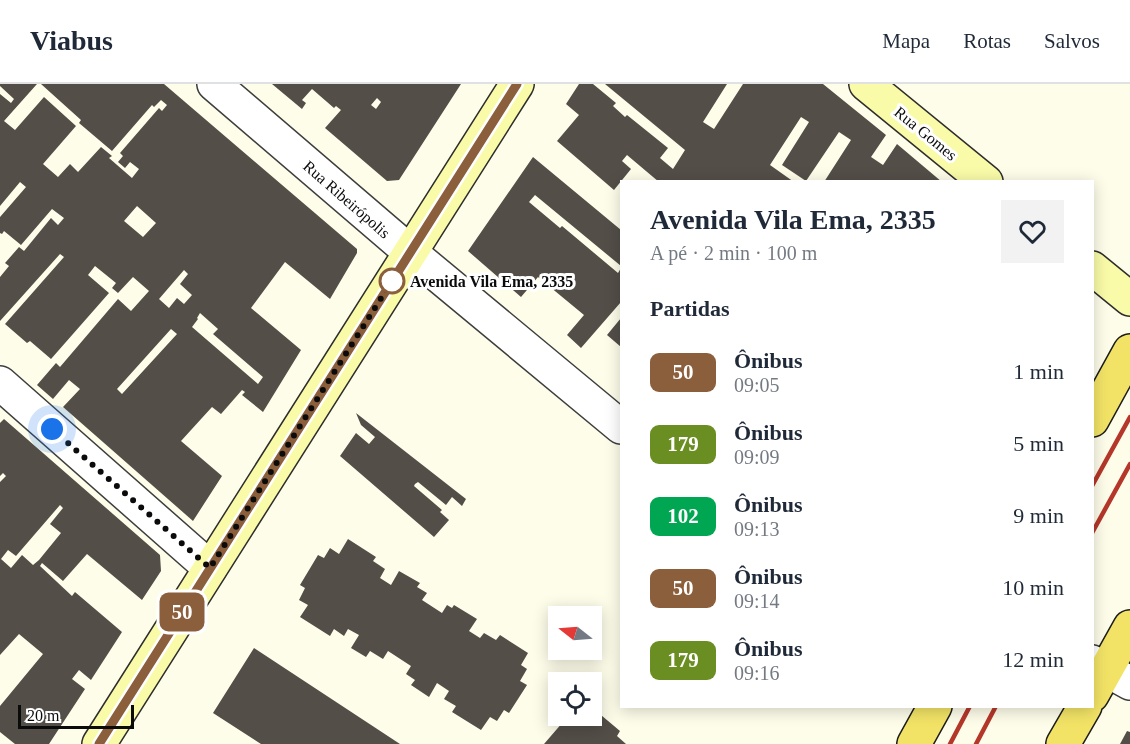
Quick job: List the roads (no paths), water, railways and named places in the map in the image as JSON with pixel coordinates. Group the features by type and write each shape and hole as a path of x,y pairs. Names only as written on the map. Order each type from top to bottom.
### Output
{"main road":[{"path":"99,744 517,84"},
{"name":"Rua Gomes","path":"866,84 984,180"},
{"path":"1094,270 1130,299"},
{"path":"1094,416 1130,351"},
{"path":"1105,677 1130,627"},
{"path":"914,744 934,708"},
{"path":"1063,744 1084,708"}],"street":[{"name":"Rua Ribeirópolis","path":"214,84 410,252 620,426"},
{"path":"0,383 210,568"}],"railway":[{"path":"1094,482 1130,417"},
{"path":"1094,529 1130,464"},
{"path":"950,744 969,708"},
{"path":"976,744 995,708"}],"place":[{"name":"Avenida Vila Ema, 2335","path":"392,281"}]}
